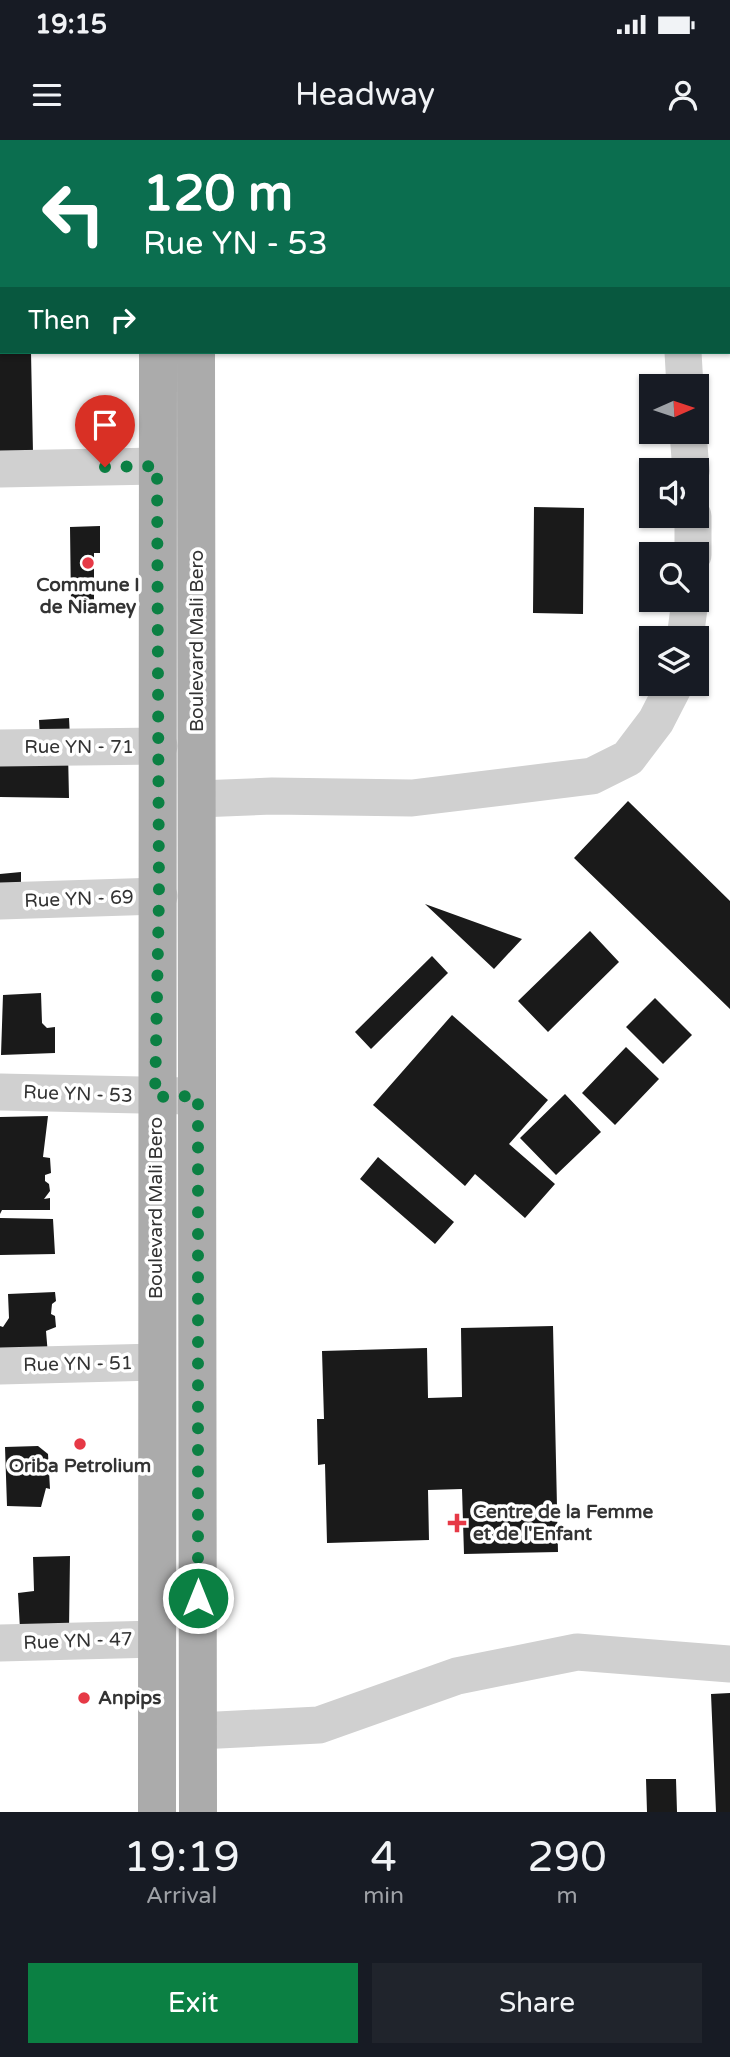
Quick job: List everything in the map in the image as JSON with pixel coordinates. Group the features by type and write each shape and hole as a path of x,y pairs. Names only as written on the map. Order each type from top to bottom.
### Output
{"main road":[{"name":"Boulevard Mali Bero","path":"158,354 159,896 155,1097 158,1812"},
{"name":"Boulevard Mali Bero","path":"196,354 198,1812"}],"street":[{"path":"683,354 684,374"},
{"path":"0,469 157,466"},
{"path":"198,799 272,796 412,799 592,776 628,758 656,721 669,696"},
{"name":"Rue YN - 71","path":"0,748 159,746"},
{"name":"Rue YN - 69","path":"0,901 159,896"},
{"name":"Rue YN - 53","path":"0,1092 198,1096"},
{"name":"Rue YN - 51","path":"0,1366 157,1362"},
{"name":"Rue YN - 47","path":"0,1643 157,1639"},
{"path":"198,1731 319,1725 457,1676 577,1652 730,1664"}],"building":[{"path":"0,354 31,354 33,453 0,453"},
{"path":"534,507 584,508 583,614 533,613"},
{"path":"100,526 100,553 94,553 94,603 71,603 70,527"},
{"path":"69,718 70,738 40,740 39,720"},
{"path":"68,752 69,798 0,797 0,753"},
{"path":"628,801 730,901 730,1009 574,858"},
{"path":"21,872 21,888 0,888 0,874"},
{"path":"425,904 522,939 494,969"},
{"path":"590,931 619,962 548,1032 518,1001"},
{"path":"432,956 448,973 371,1049 355,1032"},
{"path":"41,993 42,1023 47,1028 55,1027 55,1053 1,1055 3,995"},
{"path":"655,998 692,1035 663,1064 626,1027"},
{"path":"452,1015 548,1100 509,1144 555,1184 525,1218 475,1174 465,1186 373,1105"},
{"path":"626,1047 659,1079 615,1125 582,1093"},
{"path":"565,1094 601,1132 556,1175 520,1138"},
{"path":"48,1116 43,1157 50,1158 51,1173 45,1175 45,1181 49,1184 50,1191 44,1199 50,1198 50,1210 2,1210 0,1214 0,1117"},
{"path":"378,1157 454,1222 435,1244 360,1179"},
{"path":"0,1218 53,1219 55,1254 0,1255"},
{"path":"55,1292 56,1301 52,1304 51,1314 55,1316 56,1327 46,1331 48,1355 0,1356 0,1326 3,1327 9,1318 8,1294"},
{"path":"553,1326 558,1552 464,1554 462,1489 428,1490 429,1540 327,1543 325,1464 318,1465 317,1419 324,1419 322,1351 427,1348 428,1398 462,1397 461,1328"},
{"path":"38,1446 48,1454 50,1489 46,1488 41,1507 7,1506 5,1447"},
{"path":"70,1556 69,1629 20,1629 18,1593 34,1591 33,1557"},
{"path":"730,1693 730,1812 716,1812 711,1694"},
{"path":"646,1779 676,1779 677,1812 647,1812"}],"place":[{"name":"Commune I de Niamey","path":"88,563"},
{"name":"Oriba Petrolium","path":"80,1444"},
{"name":"Centre de la Femme et de l'Enfant","path":"457,1523"},
{"name":"Anpips","path":"84,1698"}],"route":[{"path":"105,467 157,466 159,896 155,1097 198,1096 198,1598"}]}
